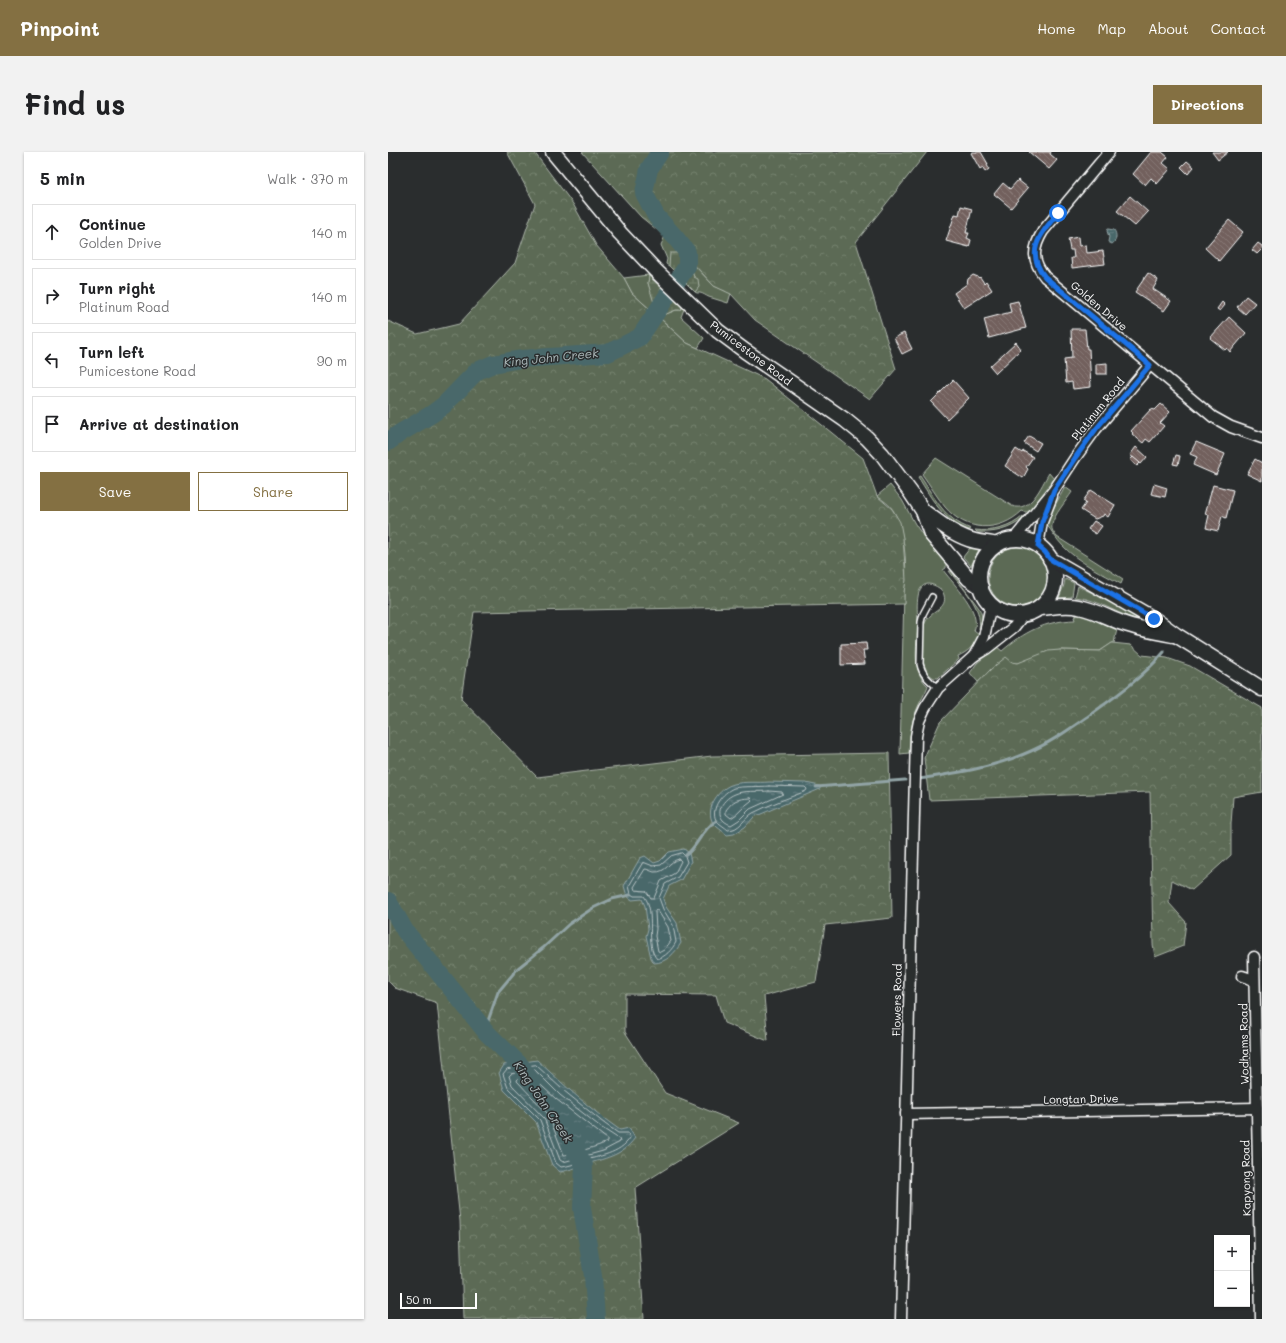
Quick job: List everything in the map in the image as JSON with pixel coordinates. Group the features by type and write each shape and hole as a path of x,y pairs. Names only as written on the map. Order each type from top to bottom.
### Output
{"main road":[{"name":"Pumicestone Road","path":"553,152 620,233 655,270 718,331 845,420 868,438 896,472 923,511 931,534 969,579 981,587"},
{"name":"Pumicestone Road","path":"923,511 950,531 976,541 997,545"},
{"path":"1039,608 1047,600 1052,590 1054,569 1050,559 1038,546 1030,542 1013,540 997,545 988,553 982,563 979,575 984,596 991,604 1001,611 1012,615 1024,614 1039,608 1078,606 1144,630 1176,635"},
{"path":"1050,559 1154,619 1176,635 1262,689"}],"street":[{"name":"Golden Drive","path":"1109,152 1037,240 1035,258 1040,270 1045,277 1213,417 1231,428 1262,438"},
{"name":"Platinum Road","path":"1013,540 1054,490 1096,429 1150,365"},
{"name":"Platinum Road","path":"1038,546 1042,522 1054,490"},
{"name":"Flowers Road","path":"974,656 984,637 991,604"},
{"name":"Flowers Road","path":"901,1319 916,736 919,721 925,708 938,688 974,656 986,649 1014,627 1024,614"},
{"name":"Wodhams Road","path":"1254,957 1257,1108"},
{"path":"1242,976 1254,980"},
{"name":"Longtan Drive","path":"906,1114 1257,1108"},
{"name":"Kapyong Road","path":"1257,1108 1260,1319"}],"lane":[{"path":"932,597 923,614 921,622 920,664 921,670 925,677 938,688"}],"green space":[{"path":"507,152 534,152 573,204 596,245 624,278 632,293 687,343 765,379 863,458 877,496 892,509 900,522 903,538 906,580 904,604 474,612 461,699 537,777 712,756 889,753 892,918 825,925 816,982 764,996 768,1041 724,1023 716,995 625,994 625,1032 665,1093 739,1123 635,1188 644,1319 463,1319 460,1221 437,1003 395,988 388,981 388,321 417,334 459,324 515,263 535,204"},
{"path":"582,152 927,152 856,242 896,369 870,399 755,320 731,294 714,286 677,246 641,217"},
{"path":"665,236 681,251 673,257 669,266 666,264 667,259 661,245"},
{"path":"681,251 694,265 691,269 694,277 698,279 699,287 695,292 669,266 670,253 677,253"},
{"path":"694,265 714,286 731,293 728,303 695,292 694,277 691,269"},
{"path":"648,275 648,283 655,303 652,311 632,293 624,278"},
{"path":"649,276 682,307 681,310 676,310 659,317 652,311 654,303 648,283"},
{"path":"682,307 684,309 681,317 704,338 698,348 687,343 659,317 676,310 681,310"},
{"path":"936,458 1012,506 1025,506 1030,502 1039,491 1049,473 1054,479 1029,512 1022,511 1003,523 983,527 963,521 953,515 939,499 922,474"},
{"path":"920,476 947,514 962,525 971,529 969,530 960,526 945,515 928,493 918,477"},
{"path":"890,485 902,500 915,524 928,543 946,564 946,568 943,570 971,607 975,623 974,631 979,635 971,648 958,656 959,659 938,678 934,678 930,675 923,659 922,645 924,626 928,618 944,604 945,600 942,590 939,588 929,584 923,586 918,595 917,602 918,625 916,658 919,673 928,686 913,720 909,753 900,754 904,592 906,573 903,538 893,510 888,504 877,496"},
{"path":"1065,487 1072,492 1060,508 1053,521 1053,531 1057,537 1123,579 1121,584 1076,558 1061,543 1046,524"},
{"path":"1023,516 1024,518 1018,522 1002,530 977,532 975,530 995,530 1013,524"},
{"path":"1012,547 1024,547 1040,555 1046,565 1048,577 1046,589 1040,599 1024,607 1012,607 996,599 988,583 988,571 996,555"},
{"path":"970,548 979,549 971,566 963,557"},
{"path":"949,571 951,571 979,608 982,617 982,628 979,629 978,613 975,605"},
{"path":"1065,579 1074,583 1072,597 1059,598 1064,585"},
{"path":"1078,586 1121,607 1145,621 1127,616 1093,601 1075,597"},
{"path":"1077,615 1086,616 1117,629 1114,643 1100,651 1060,650 1018,663 1001,665 978,682 970,673 977,663 997,647 1002,651 1018,638 1027,633 1045,625 1075,620 1074,617"},
{"path":"1112,643 1131,645 1142,655 1167,658 1190,666 1262,708 1262,792 1233,797 1231,855 1192,890 1172,880 1169,903 1186,922 1183,946 1155,957 1153,944 1150,792 929,800 924,758 940,722 991,669 1006,657 1012,662 1018,663 1048,651 1100,651"}],"water":[{"path":"1108,229 1114,230 1116,233 1116,239 1112,244 1108,242"},
{"path":"738,783 806,783 820,786 820,789 754,817 745,827 734,834 727,835 713,823 711,817 712,805 724,789"},
{"path":"684,849 689,853 691,862 681,880 669,886 663,899 666,907 677,923 681,943 670,957 658,963 654,963 651,958 646,936 648,929 645,906 642,899 632,900 627,896 624,886 640,858 645,856 654,863 660,861 669,852"},
{"path":"537,1060 598,1114 620,1130 629,1128 635,1138 630,1144 612,1156 575,1168 560,1172 552,1165 536,1122 504,1090 499,1073 504,1065"}],"building":[{"path":"981,152 988,164 989,169 985,172 983,167 980,169 971,153"},
{"path":"1029,152 1051,152 1050,154 1057,160 1049,169"},
{"path":"1151,152 1162,152 1168,157 1163,163 1170,169 1157,184 1151,178 1145,185 1133,174"},
{"path":"1212,152 1228,152 1218,160"},
{"path":"1187,161 1194,167 1188,174 1181,167"},
{"path":"1018,180 1028,188 1011,208 994,194 1003,183 1010,189"},
{"path":"1130,196 1148,212 1135,226 1117,211"},
{"path":"961,206 972,209 966,233 969,233 967,238 971,240 969,247 946,241 955,214 959,215"},
{"path":"1229,220 1243,232 1219,261 1205,248"},
{"path":"1078,237 1079,246 1086,245 1087,253 1103,251 1105,264 1072,268 1071,258 1074,258 1073,250 1070,250 1068,239"},
{"path":"1258,243 1262,246 1262,249 1257,254 1252,250"},
{"path":"1148,273 1158,280 1153,289 1171,301 1164,311 1135,292"},
{"path":"973,275 979,278 980,277 984,283 986,281 992,290 964,308 954,293 967,284 968,279"},
{"path":"1246,296 1255,303 1245,314 1237,307"},
{"path":"1018,301 1026,328 989,338 984,319 1011,312 1009,303"},
{"path":"1222,302 1225,305 1220,311 1217,309"},
{"path":"1229,317 1246,333 1230,352 1227,348 1225,350 1210,338"},
{"path":"1071,329 1085,329 1087,349 1089,349 1091,387 1073,389 1072,382 1066,383 1064,359 1072,358"},
{"path":"904,333 912,349 902,354 894,338"},
{"path":"1016,342 1021,349 996,373 990,366"},
{"path":"1107,363 1107,374 1096,374 1096,364"},
{"path":"953,380 969,398 947,419 931,402"},
{"path":"1161,404 1170,412 1160,423 1164,426 1150,442 1146,439 1143,443 1132,434 1133,433 1131,431 1151,409 1155,410"},
{"path":"1029,436 1041,443 1036,451 1024,443"},
{"path":"1196,442 1225,454 1216,475 1193,465 1197,457 1190,454"},
{"path":"1136,447 1147,457 1141,464 1130,455"},
{"path":"1016,449 1033,457 1026,467 1028,469 1023,478 1005,466"},
{"path":"1176,455 1180,456 1178,465 1173,464"},
{"path":"1133,457 1140,463 1137,466 1130,460"},
{"path":"1255,459 1262,463 1262,481 1247,474"},
{"path":"1154,484 1167,488 1165,497 1151,494"},
{"path":"1213,485 1233,490 1226,518 1222,516 1218,531 1206,528 1209,515 1205,514"},
{"path":"1091,490 1115,505 1108,517 1104,514 1103,516 1095,519 1081,510 1086,503 1083,501"},
{"path":"1094,521 1102,526 1096,534 1088,529"},
{"path":"866,643 867,650 863,650 865,664 841,665 841,644"}],"waterway":[{"name":"King John Creek","path":"388,442 444,405 477,371 493,364 521,359 608,353 640,337 687,266 687,252 656,216 644,193 649,169 660,152"},
{"path":"920,779 999,763 1041,746 1072,727 1118,694 1147,670 1164,652"},
{"path":"816,787 905,780"},
{"path":"686,855 694,847 703,833 716,821"},
{"path":"487,1033 488,1021 498,992 518,968 569,924 593,908 612,899 630,895"},
{"name":"King John Creek","path":"388,901 405,931 487,1033 521,1066 532,1083"},
{"name":"King John Creek","path":"572,1145 584,1165 582,1208 593,1276 596,1319"}],"route":[{"path":"1058,213 1037,240 1035,256 1036,263 1040,270 1045,277 1150,365 1096,429 1054,490 1042,522 1038,546 1050,559 1154,619"}]}
